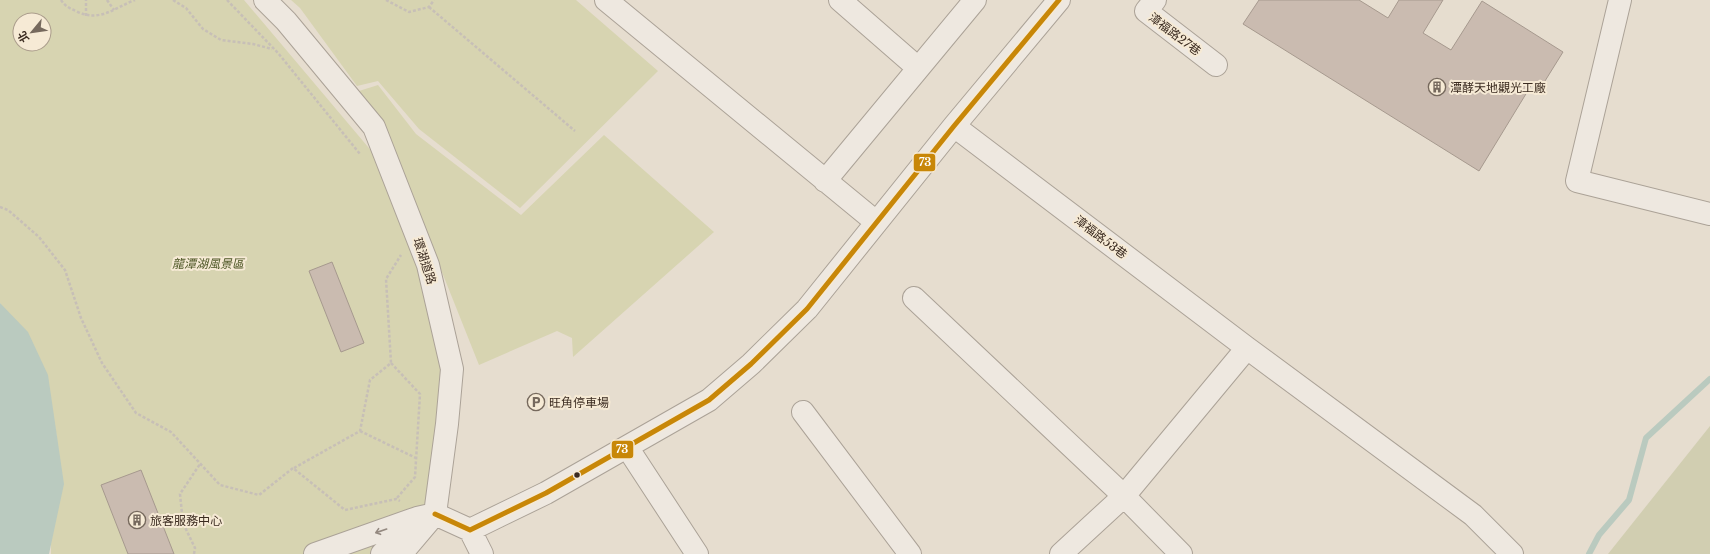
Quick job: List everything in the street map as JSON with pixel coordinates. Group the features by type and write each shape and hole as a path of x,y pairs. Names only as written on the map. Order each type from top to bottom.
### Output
{"street":[{"name":"環湖道路","path":"265,0 286,21 374,127 428,265 452,369 447,424 426,516"},
{"path":"606,0 876,222"},
{"path":"840,0 918,68"},
{"path":"825,181 975,0"},
{"path":"315,554 426,516 470,530 546,493 709,400 750,364 807,309 954,126 1059,0"},
{"name":"漳福路27巷","path":"1155,0 1146,11 1216,65"},
{"path":"1620,0 1577,181 1710,214"},
{"name":"漳福路53巷","path":"954,126 1247,348 1473,515 1512,554"},
{"path":"914,298 1124,496 1181,554"},
{"path":"1061,554 1124,496 1247,348"},
{"path":"804,412 910,554"},
{"path":"627,447 697,554"},
{"path":"382,554 426,516"},
{"path":"401,554 426,516"},
{"path":"470,530 482,554"}],"path":[{"path":"61,0 65,6 86,16 108,13 135,0"},
{"path":"86,0 86,16"},
{"path":"107,0 114,10"},
{"path":"173,0 186,8 203,29 221,40 253,44 274,49"},
{"path":"227,0 274,49 362,156"},
{"path":"386,0 409,12 429,6 434,0"},
{"path":"429,6 575,131"},
{"path":"0,206 8,210 39,236 65,270 81,318 102,363 136,413 171,432 220,486 259,495 293,468 360,431 370,380 391,363"},
{"path":"396,499 415,477 420,394 391,363 386,279 402,254"},
{"path":"360,431 416,458"},
{"path":"194,554 195,548 183,523 180,494 200,464"},
{"path":"293,468 345,510 396,499 403,502"}],"green space":[{"name":"龍潭湖風景區","path":"0,0 244,0 379,160 420,266 445,373 428,514 390,554 51,554 51,517 63,477 51,476 49,445 57,438 45,373 0,303"},
{"path":"291,0 576,0 658,71 520,208 419,129 378,81 357,86 300,8"},
{"path":"378,85 416,134 521,215 604,135 714,232 573,357 572,338 557,331 479,365 385,129 359,91"}],"shaded area":[{"path":"0,303 28,332 48,375 64,484 49,554 0,554"},
{"path":"1710,426 1710,554 1608,554"}],"building":[{"name":"潭酵天地觀光工廠","path":"1259,0 1359,0 1388,18 1399,0 1443,0 1423,33 1451,50 1482,1 1563,52 1540,89 1532,84 1479,171 1243,24"},
{"path":"332,262 364,343 341,352 309,271"},
{"name":"旅客服務中心","path":"141,470 174,554 128,554 101,485"}],"waterway":[{"path":"1589,554 1599,535 1629,500 1646,438 1710,379"}],"transit line":[{"name":"73","path":"435,514 470,530 546,493 709,400 751,364 807,309 954,126 1059,0"}],"place":[{"name":"潭酵天地觀光工廠","path":"1437,87"},
{"name":"旺角停車場","path":"536,402"},
{"name":"旅客服務中心","path":"137,520"}]}
